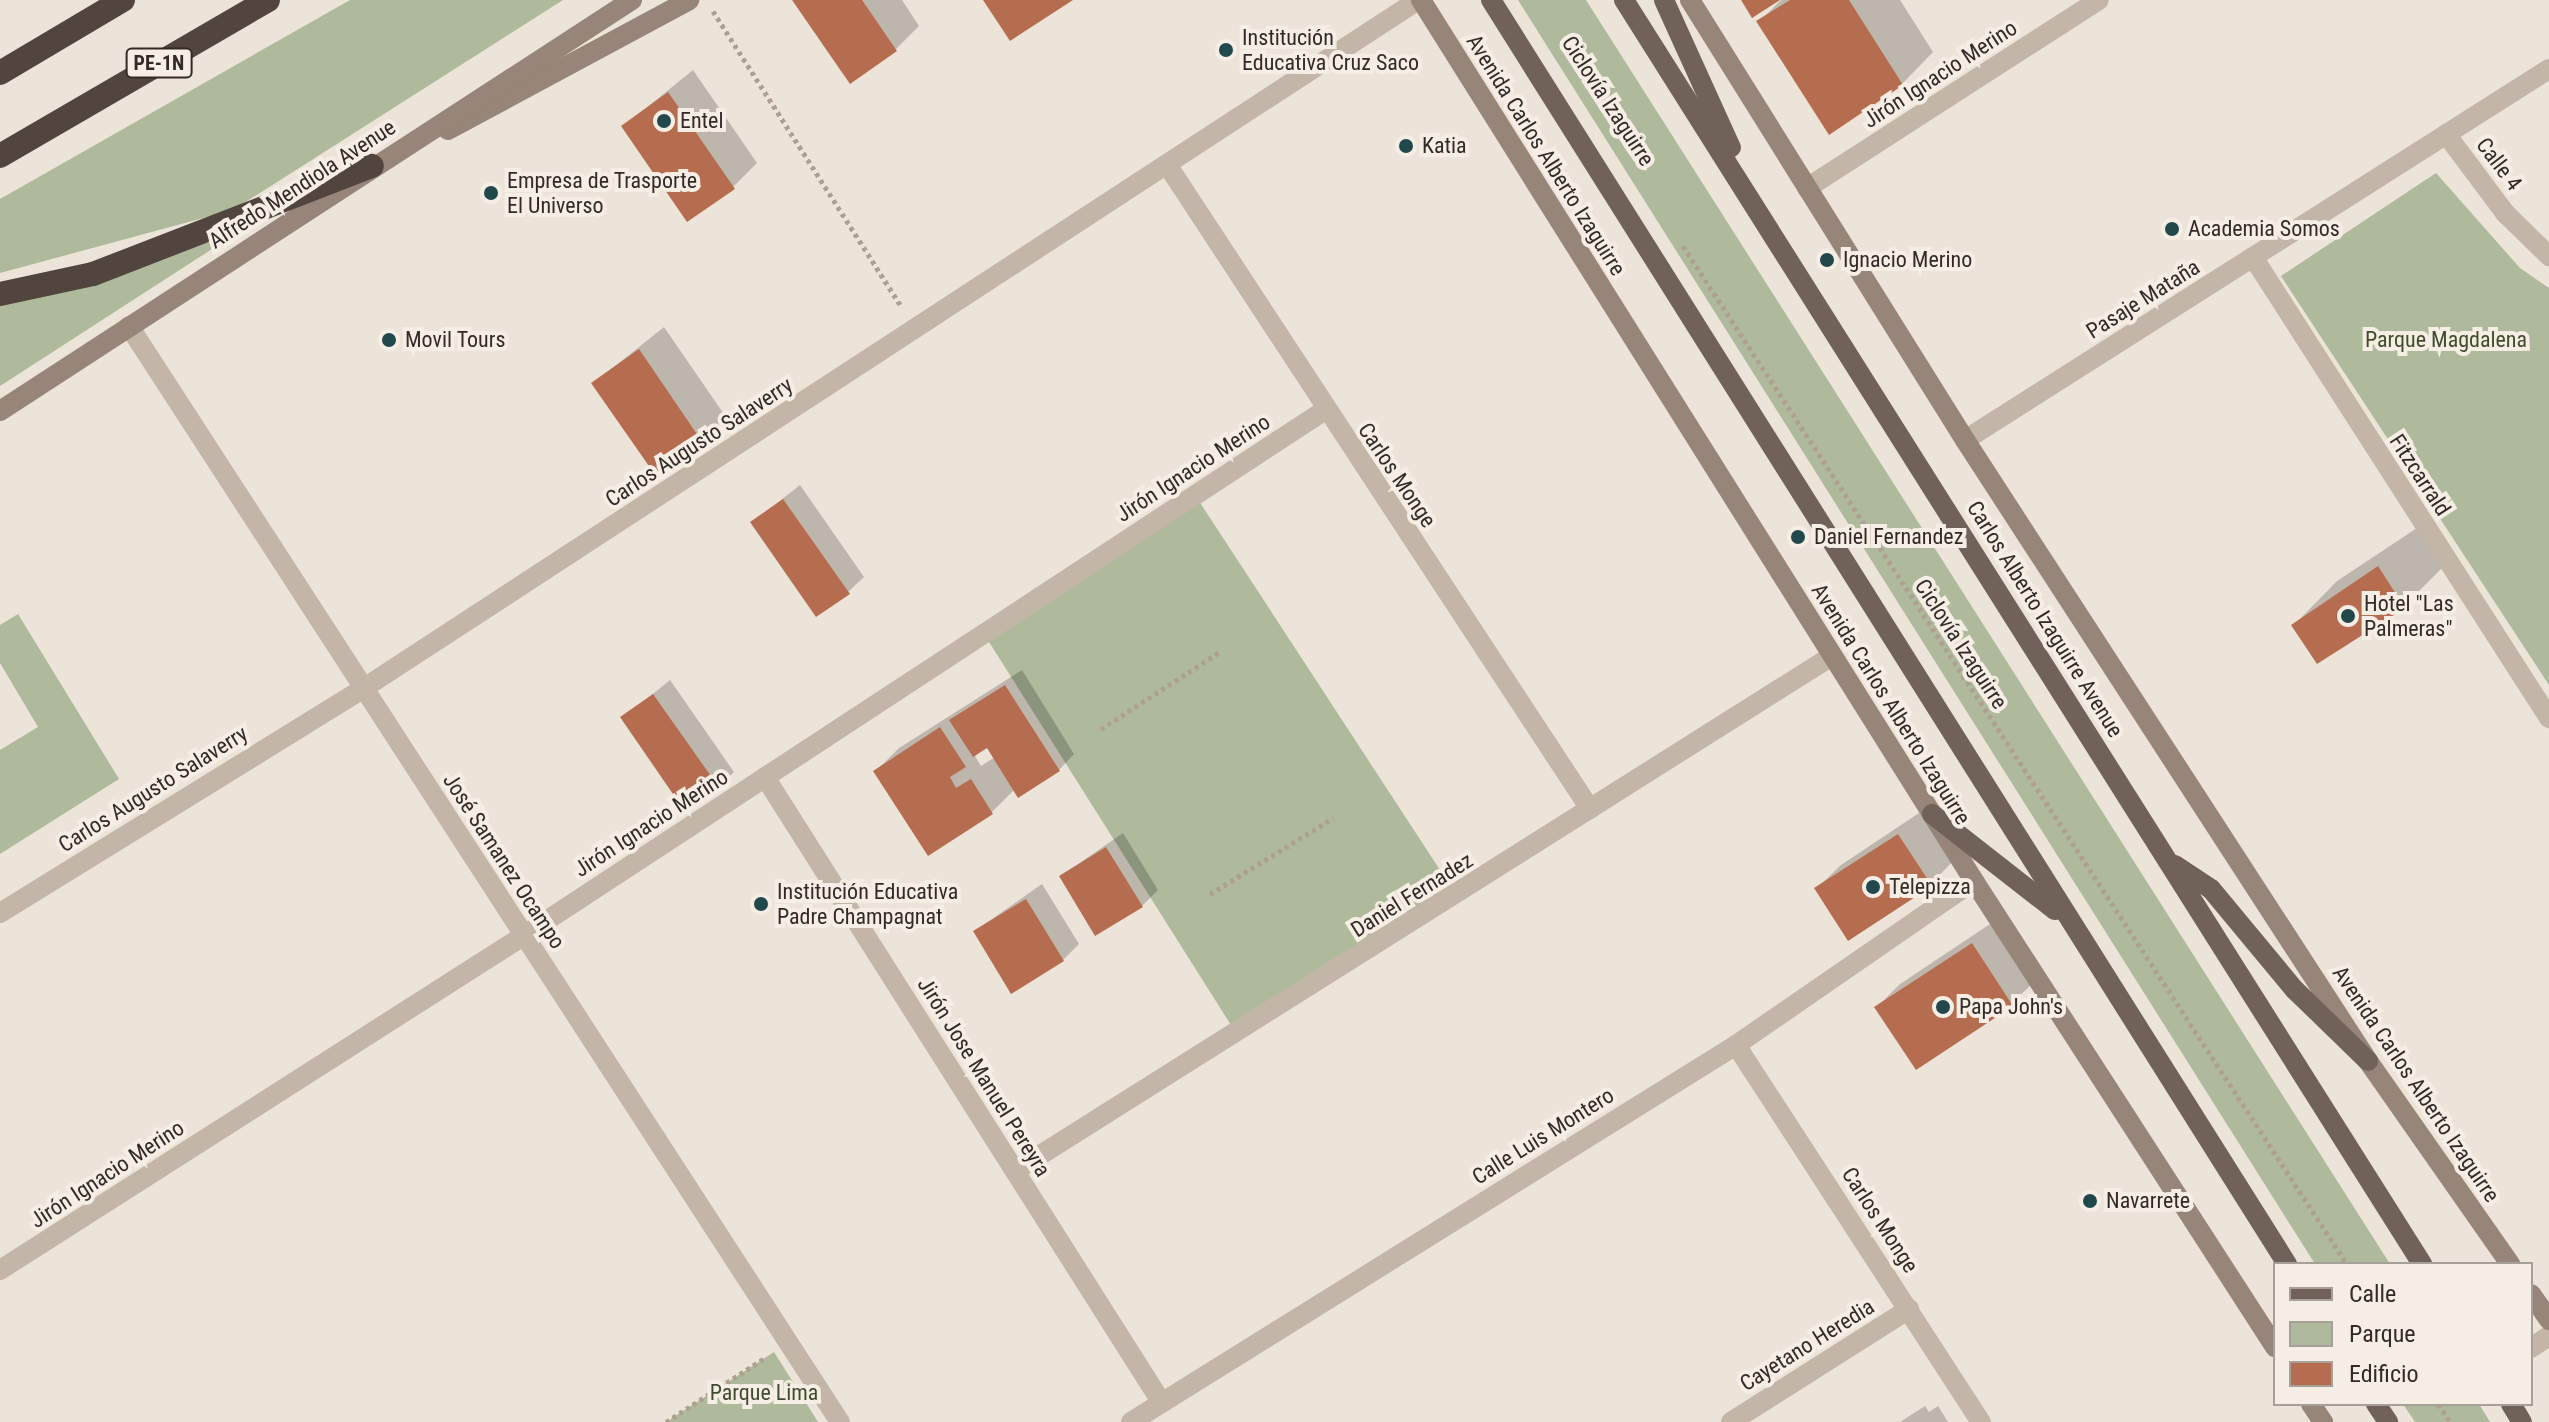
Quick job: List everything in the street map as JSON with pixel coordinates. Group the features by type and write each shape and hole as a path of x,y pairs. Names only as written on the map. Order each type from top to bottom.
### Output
{"highway":[{"path":"0,73 123,0"},
{"name":"PE-1N","path":"0,156 268,0"},
{"path":"0,294 93,274 372,166"}],"main road":[{"path":"1491,0 2066,919 2286,1262"},
{"name":"Carlos Alberto Izaguirre Avenue","path":"1624,0 2421,1262"},
{"path":"1664,0 1773,234"},
{"path":"1932,814 2066,919"},
{"path":"2168,860 2211,889 2295,990 2368,1061"}],"street":[{"path":"548,54 619,0"},
{"name":"Alfredo Mendiola Avenue","path":"0,411 372,166 632,0"},
{"path":"372,166 488,112 689,0"},
{"name":"Carlos Augusto Salaverry","path":"0,913 364,688 1419,0"},
{"name":"Avenida Carlos Alberto Izaguirre","path":"1419,0 1974,881 2273,1344"},
{"name":"Avenida Carlos Alberto Izaguirre","path":"1690,0 1965,440 2368,1061 2509,1262"},
{"name":"Jirón Ignacio Merino","path":"1807,188 2099,0"},
{"name":"Pasaje Mataña","path":"1965,440 2549,69"},
{"name":"Calle 4","path":"2446,134 2505,213 2549,256"},
{"name":"Carlos Monge","path":"1168,166 1325,410 1590,809"},
{"name":"Fitzcarrald","path":"2253,257 2549,718"},
{"name":"José Samanez Ocampo","path":"129,326 840,1422"},
{"name":"Jirón Ignacio Merino","path":"0,1270 523,936 1325,410"},
{"name":"Daniel Fernadez","path":"1015,1171 1832,656"},
{"name":"Jirón Jose Manuel Pereyra","path":"765,777 1162,1403"},
{"name":"Calle Luis Montero","path":"1131,1422 1736,1045 1974,881"},
{"name":"Carlos Monge","path":"1736,1045 1981,1422"},
{"path":"2533,1297 2549,1320"},
{"name":"Cayetano Heredia","path":"1731,1422 1909,1309"}],"path":[{"path":"706,0 915,330"},
{"name":"Ciclovía Izaguirre","path":"1675,233 2346,1262"},
{"path":"1101,729 1221,651"},
{"path":"1210,894 1333,818"},
{"path":"666,1422 790,1342"}],"green space":[{"path":"350,0 563,0 233,210 0,273 0,199"},
{"path":"1518,0 1586,0 2389,1262 2314,1262"},
{"name":"Parque Magdalena","path":"2436,173 2520,268 2549,288 2549,685 2281,276"},
{"path":"240,231 0,386 0,306 94,282"},
{"path":"1195,495 1457,896 1236,1033 984,634"},
{"path":"18,614 119,779 0,854 0,750 38,727 0,663 0,625"},
{"name":"Parque Lima","path":"774,1352 818,1422 666,1422"},
{"path":"2404,1406 2480,1406 2490,1422 2415,1422"}],"building":[{"path":"792,0 862,0 897,51 850,84"},
{"path":"983,0 1073,0 1010,41"},
{"path":"1741,0 1780,0 1752,18"},
{"path":"1790,0 1849,0 1903,85 1829,135 1756,21"},
{"path":"668,92 735,189 687,222 621,126"},
{"path":"639,349 705,446 658,479 591,383"},
{"path":"783,499 850,594 816,617 750,522"},
{"name":"Hotel \"Las Palmeras\"","path":"2378,566 2405,608 2317,664 2291,625"},
{"path":"1005,685 1060,771 1018,798 987,748 973,757 949,720"},
{"path":"653,694 720,789 686,813 620,717"},
{"path":"940,727 966,767 950,777 956,788 971,779 993,814 928,856 873,771"},
{"name":"Telepizza","path":"1898,834 1932,886 1848,941 1814,888"},
{"path":"1106,847 1143,907 1095,936 1059,876"},
{"path":"1026,899 1064,961 1011,994 973,931"},
{"name":"Papa John's","path":"1972,943 2013,1006 1916,1070 1874,1007"}],"place":[{"name":"Institución Educativa Cruz Saco","path":"1226,50"},
{"name":"Entel","path":"664,121"},
{"name":"Katia","path":"1406,146"},
{"name":"Empresa de Trasporte El Universo","path":"491,193"},
{"name":"Academia Somos","path":"2172,229"},
{"name":"Ignacio Merino","path":"1827,260"},
{"name":"Movil Tours","path":"389,340"},
{"name":"Daniel Fernandez","path":"1798,537"},
{"name":"Hotel \"Las Palmeras\"","path":"2348,616"},
{"name":"Telepizza","path":"1873,887"},
{"name":"Institución Educativa Padre Champagnat","path":"761,904"},
{"name":"Papa John's","path":"1943,1007"},
{"name":"Navarrete","path":"2090,1201"}]}
